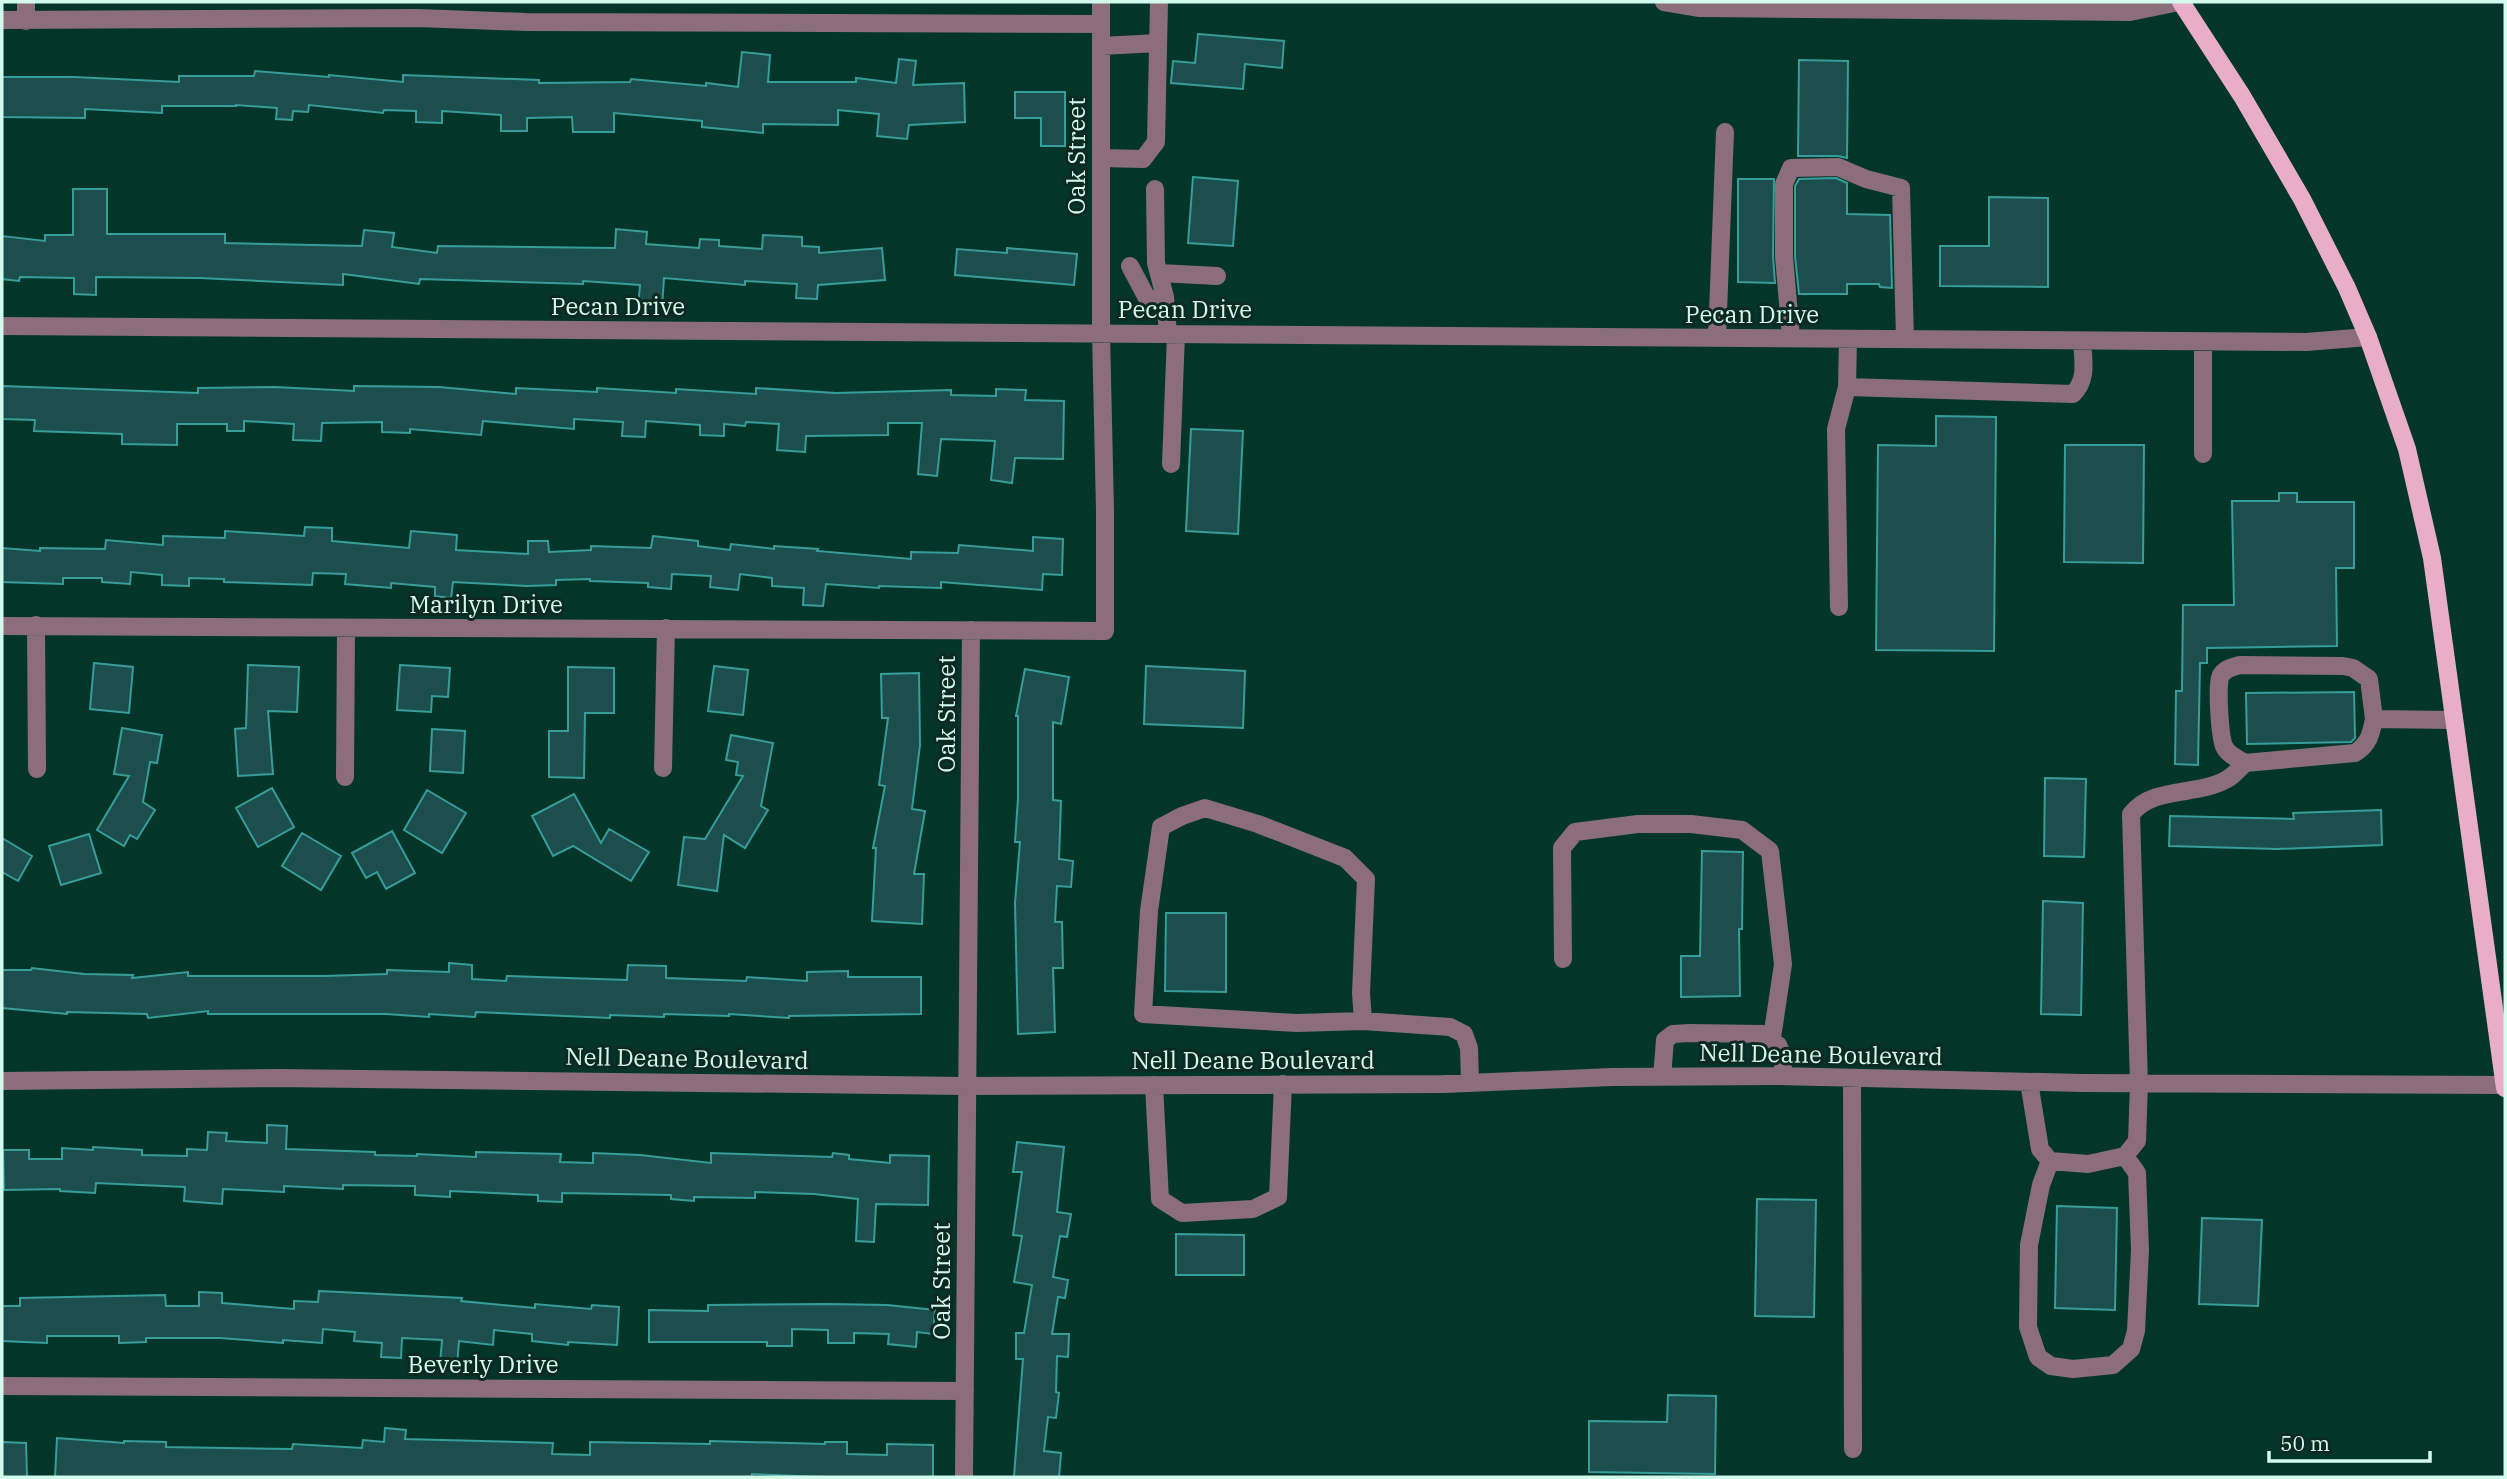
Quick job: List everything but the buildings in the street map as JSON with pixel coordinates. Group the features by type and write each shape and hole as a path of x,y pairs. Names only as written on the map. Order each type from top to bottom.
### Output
{"main road":[{"path":"2180,2 2242,96 2302,199 2347,288 2368,337 2407,449 2432,558 2505,1087"}],"street":[{"path":"26,2 26,21"},
{"name":"Oak Street","path":"964,1477 971,630 1105,631 1101,333 1101,2"},
{"path":"1101,158 1143,159 1156,142 1159,2"},
{"path":"1664,2 1700,8 2130,12 2180,2"},
{"path":"2,20 418,18 526,22 1101,24"},
{"path":"1101,46 1158,43"},
{"path":"1717,338 1725,132"},
{"path":"1791,338 1784,256 1784,184 1791,168 1838,167 1866,179 1901,188 1905,339"},
{"path":"1156,189 1157,268 1172,334 1171,464"},
{"path":"1130,266 1148,300 1165,297"},
{"path":"1101,270 1130,266 1217,276"},
{"name":"Pecan Drive","path":"2,326 2203,342 2306,342 2368,337"},
{"path":"1839,607 1836,429 1847,387 1849,339"},
{"path":"1847,387 2073,394 2084,378 2082,341"},
{"path":"2203,342 2203,454"},
{"path":"36,625 37,769"},
{"name":"Marilyn Drive","path":"2,626 971,630"},
{"path":"345,777 346,628"},
{"path":"663,768 666,628"},
{"path":"2309,665 2353,668 2369,679 2374,719 2370,737 2364,747 2355,753 2245,763 2224,747 2218,692 2221,674 2230,667 2309,665"},
{"path":"2374,719 2454,720"},
{"path":"2029,1082 2040,1149 2050,1161 2088,1164 2125,1156 2137,1142 2139,1084 2131,814 2139,804 2151,798 2195,790 2228,779 2245,763"},
{"path":"1363,1021 1361,993 1366,880 1345,858 1258,824 1205,808 1161,827 1149,911 1143,1014 1297,1023 1363,1021 1450,1027 1464,1034 1469,1048 1471,1083"},
{"path":"1563,959 1562,848 1575,832 1637,824 1691,824 1742,830 1770,851 1777,893 1783,964 1772,1038"},
{"path":"1662,1077 1665,1040 1672,1034 1689,1032 1763,1034 1772,1038 1783,1056 1783,1076"},
{"name":"Nell Deane Boulevard","path":"2,1081 278,1078 967,1086 1471,1083 1783,1076 2139,1084 2505,1087"},
{"path":"1852,1078 1853,1449"},
{"path":"1154,1085 1160,1199 1182,1213 1253,1209 1278,1197 1283,1084"},
{"path":"2050,1161 2041,1185 2029,1245 2028,1327 2039,1357 2050,1366 2073,1369 2113,1365 2131,1349 2136,1331 2140,1250 2137,1173 2125,1156"},
{"name":"Beverly Drive","path":"2,1386 965,1391"}]}
